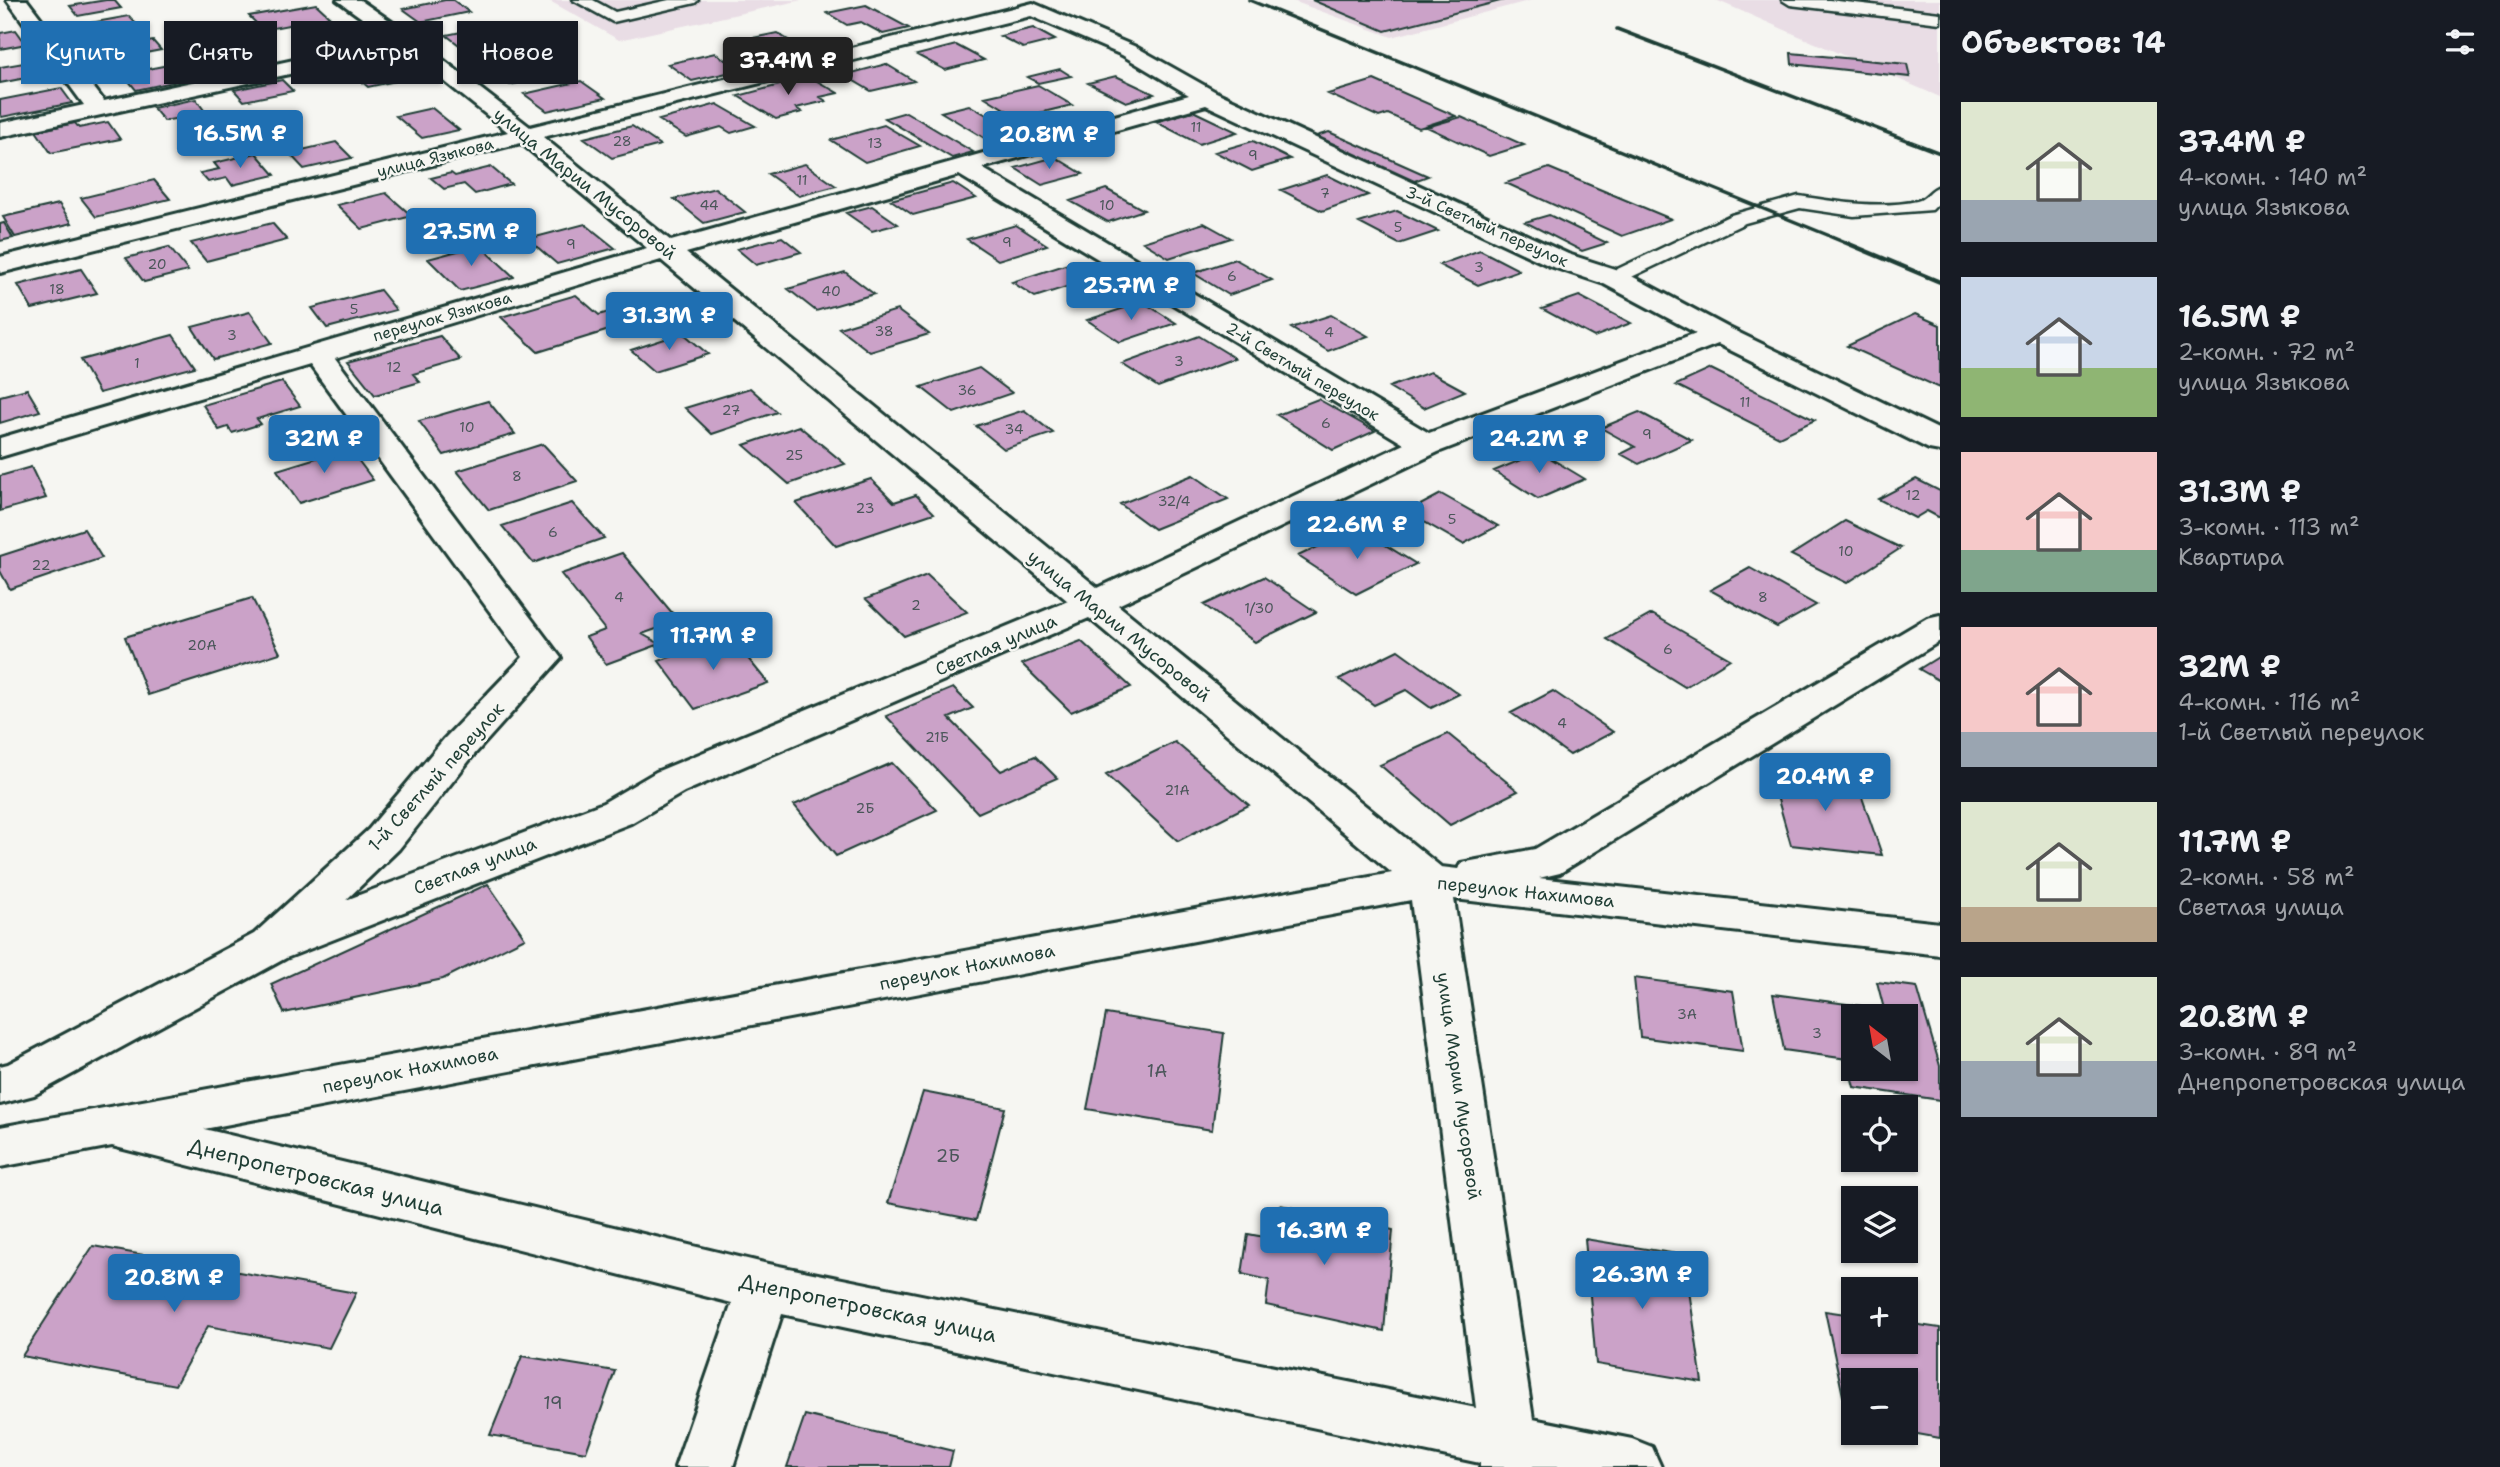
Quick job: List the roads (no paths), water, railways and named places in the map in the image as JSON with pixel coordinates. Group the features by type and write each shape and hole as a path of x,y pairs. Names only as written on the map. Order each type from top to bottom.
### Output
{"street":[{"path":"16,0 98,108"},
{"name":"улица Марии Мусоровой","path":"347,0 378,21"},
{"name":"3-й Светлый переулок","path":"1033,9 1129,51 1208,97 1559,260 1614,278 1719,334 1940,442"},
{"name":"улица Языкова","path":"0,265 1033,9"},
{"path":"0,131 291,67"},
{"name":"улица Марии Мусоровой","path":"443,70 667,250 1430,881 1508,1454"},
{"name":"переулок Языкова","path":"0,448 667,250 1208,97"},
{"name":"2-й Светлый переулок","path":"963,167 1427,445"},
{"name":"Светлая улица","path":"270,946 617,813 670,782 1092,604 1427,445 1719,334"},
{"name":"1-й Светлый переулок","path":"0,1086 17,1082 124,1027 270,946 384,839 457,748 543,658 316,353"},
{"path":"1430,881 1545,862 1940,626"},
{"name":"переулок Нахимова","path":"0,1147 1430,881 1940,939"},
{"name":"Днепропетровская улица","path":"109,1126 764,1287 1508,1454 1632,1467"},
{"path":"704,1467 764,1287"}],"lane":[{"path":"581,0 613,17 690,0"},
{"path":"1790,0 1940,18"},
{"path":"1614,278 1738,219 1799,202 1854,210 1925,206 1940,192"}],"railway":[{"path":"1249,0 1835,238"},
{"path":"1617,29 1940,153"},
{"path":"1830,236 1940,282"}]}
